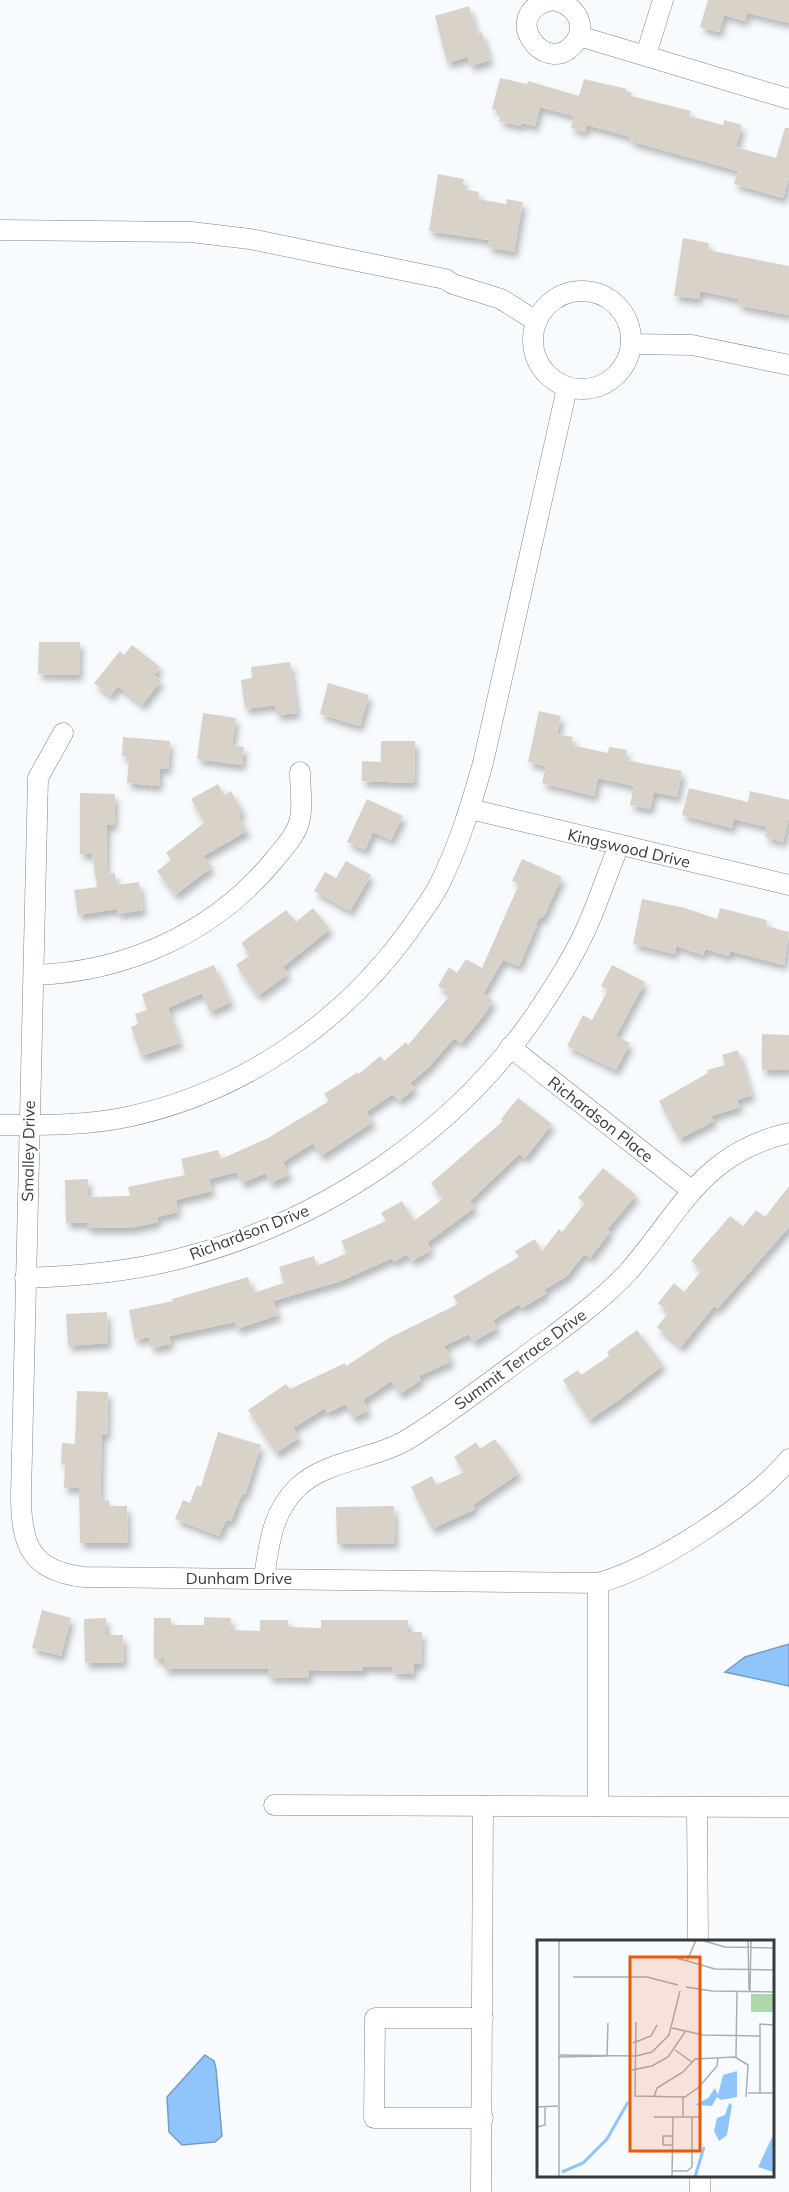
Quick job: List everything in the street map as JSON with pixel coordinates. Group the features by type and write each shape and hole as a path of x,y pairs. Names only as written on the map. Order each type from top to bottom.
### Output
{"street":[{"path":"553,0 563,2 574,10 579,20 579,36 573,45 559,53 539,49 528,35 528,18 536,7 553,0"},
{"path":"646,55 663,0"},
{"path":"579,36 789,99"},
{"path":"0,230 191,232 250,239 445,279 453,284 501,299 536,321"},
{"path":"588,291 604,296 617,306 627,319 631,344 624,366 614,378 591,388 567,388 552,380 540,368 533,345 536,321 544,307 557,297 572,292 588,291"},
{"path":"631,344 693,345 789,365"},
{"path":"0,1125 97,1121 147,1112 215,1089 271,1060 345,1003 392,953 437,889 470,809 483,763 567,388"},
{"name":"Smalley Drive","path":"46,1566 24,1539 21,1517 28,1125 38,778 63,733"},
{"path":"34,975 98,968 134,958 178,938 235,900 263,873 287,844 300,819 300,772"},
{"name":"Kingswood Drive","path":"470,809 789,885"},
{"name":"Richardson Drive","path":"25,1278 98,1274 184,1258 261,1230 312,1208 350,1188 425,1134 482,1079 510,1047 565,968 588,924 619,846"},
{"name":"Richardson Place","path":"510,1047 691,1190"},
{"name":"Summit Terrace Drive","path":"264,1578 274,1521 299,1486 316,1474 408,1439 595,1305 641,1256 691,1190 713,1168 736,1152 763,1139 789,1133"},
{"name":"Dunham Drive","path":"46,1566 68,1575 84,1577 434,1579 598,1583 621,1577 666,1555 751,1495 789,1459"},
{"path":"598,1583 598,1806"},
{"path":"274,1805 789,1807"},
{"path":"481,2192 483,1806"},
{"path":"697,1807 698,1940"},
{"path":"483,2018 375,2018 374,2118 483,2118"}],"water":[{"path":"789,1644 789,1686 725,1672 745,1657"},
{"path":"205,2055 214,2061 216,2069 222,2136 215,2142 182,2145 169,2132 167,2097"}],"building":[{"path":"708,0 789,0 789,23 747,13 745,21 724,15 719,32 700,27"},
{"path":"469,6 477,34 482,32 490,60 470,66 468,57 447,63 435,16"},
{"path":"500,78 527,84 528,81 579,96 584,79 627,89 626,91 632,93 631,96 691,111 689,116 723,125 724,120 742,125 736,147 776,158 785,128 789,128 789,177 783,198 734,184 738,171 630,141 631,137 587,125 585,132 571,128 574,116 540,107 535,126 522,123 521,126 499,121 501,111 492,109"},
{"path":"438,174 464,179 462,189 479,192 478,199 506,204 507,199 523,202 514,252 488,247 489,240 429,231"},
{"path":"683,238 709,243 708,250 789,266 789,315 738,305 739,299 700,291 699,299 674,296"},
{"path":"39,642 80,642 79,675 38,674"},
{"path":"132,645 160,667 154,675 161,681 142,705 118,686 110,696 94,683 120,651 124,655"},
{"path":"290,662 297,713 277,715 275,705 245,709 241,680 252,678 251,667"},
{"path":"328,683 369,695 360,726 320,714"},
{"path":"539,711 561,716 557,734 573,737 571,745 608,753 609,747 627,750 625,760 682,771 677,797 654,792 650,809 630,805 634,786 598,778 594,796 542,783 546,766 528,762"},
{"path":"203,713 236,718 232,745 244,747 242,765 197,759"},
{"path":"123,737 170,741 168,769 160,768 159,786 127,783 129,757 122,756"},
{"path":"381,741 415,741 414,783 362,781 362,761 381,762"},
{"path":"218,784 224,795 231,791 243,812 238,815 247,831 203,856 212,867 175,895 157,871 171,860 166,853 204,823 191,799"},
{"path":"689,788 748,802 750,791 789,800 789,816 783,842 765,837 767,827 734,819 732,828 682,815"},
{"path":"80,793 115,794 114,825 107,825 106,874 115,873 116,885 139,882 143,910 118,914 117,909 78,915 74,890 97,887 92,854 80,854"},
{"path":"367,799 403,816 391,840 373,832 365,850 347,842"},
{"path":"522,859 562,877 543,918 540,917 535,923 537,925 519,966 503,960 483,994 493,1000 485,1014 461,1043 454,1038 429,1067 410,1083 415,1088 399,1101 393,1094 366,1112 373,1122 321,1156 313,1143 283,1162 289,1175 270,1183 266,1173 242,1183 237,1172 209,1179 212,1191 176,1200 178,1212 157,1217 158,1222 130,1228 87,1228 87,1223 66,1223 65,1180 88,1179 88,1197 130,1196 128,1187 185,1175 181,1159 218,1150 221,1159 268,1138 329,1101 324,1094 358,1072 359,1074 380,1056 384,1061 406,1042 408,1045 451,994 438,986 449,967 457,973 466,959 482,968 519,884 512,881"},
{"path":"346,861 371,875 350,911 314,891 325,872 336,878"},
{"path":"642,899 685,908 717,919 720,908 767,920 766,926 789,932 784,965 730,951 729,956 705,949 703,955 676,946 675,954 633,944"},
{"path":"313,908 330,929 283,967 288,974 258,996 236,965 250,955 241,943 286,910 296,922"},
{"path":"214,965 231,1002 210,1012 202,993 168,1008 180,1043 141,1056 131,1027 138,1024 135,1014 147,1010 142,994"},
{"path":"612,965 645,982 616,1036 630,1043 616,1070 567,1046 583,1015 592,1020 608,990 601,986"},
{"path":"762,1034 789,1035 789,1070 762,1070"},
{"path":"738,1050 752,1095 737,1100 740,1107 711,1116 714,1121 679,1139 659,1101 708,1073 707,1070 725,1065 722,1055"},
{"path":"518,1098 552,1124 525,1158 519,1154 470,1201 475,1207 427,1243 431,1250 412,1261 407,1254 394,1262 392,1258 341,1281 273,1301 278,1315 237,1329 235,1322 169,1336 171,1344 151,1348 149,1337 135,1340 129,1310 173,1301 172,1299 248,1277 253,1293 284,1283 279,1267 314,1256 317,1266 347,1253 341,1241 386,1221 381,1213 402,1201 414,1221 443,1199 431,1183 503,1121 501,1119"},
{"path":"603,1168 636,1195 607,1230 610,1232 590,1258 584,1254 567,1276 544,1290 547,1293 522,1308 519,1304 493,1320 497,1328 473,1342 469,1334 444,1346 452,1361 419,1376 421,1380 400,1394 391,1381 363,1400 368,1411 353,1418 346,1404 327,1413 325,1408 293,1428 299,1438 276,1453 248,1410 286,1384 290,1389 345,1363 346,1366 389,1338 458,1304 453,1296 519,1257 515,1251 535,1239 542,1251 559,1229 562,1232 585,1203 578,1198"},
{"path":"789,1186 789,1227 717,1309 714,1306 681,1347 657,1327 669,1312 658,1303 674,1283 684,1292 702,1270 691,1261 730,1216 743,1226 756,1210 765,1217"},
{"path":"107,1312 108,1343 68,1346 66,1314"},
{"path":"637,1330 663,1365 619,1400 589,1420 563,1380 578,1370 581,1375 609,1356 607,1352"},
{"path":"77,1391 108,1392 107,1435 102,1435 100,1501 109,1500 109,1506 127,1506 128,1543 80,1543 79,1488 64,1488 65,1464 61,1464 62,1443 75,1444"},
{"path":"218,1432 261,1445 245,1495 242,1494 231,1521 226,1520 219,1536 175,1519 183,1500 190,1503 197,1485 201,1487"},
{"path":"495,1439 519,1473 473,1505 475,1509 432,1529 411,1487 432,1476 436,1485 464,1472 454,1457 476,1442 480,1449"},
{"path":"394,1506 395,1543 337,1544 336,1507"},
{"path":"42,1610 71,1618 61,1656 32,1648"},
{"path":"204,1617 231,1618 230,1630 260,1631 260,1620 288,1620 288,1627 321,1628 321,1620 408,1620 408,1632 422,1632 421,1664 414,1664 413,1674 392,1673 393,1667 363,1667 363,1671 309,1670 309,1678 268,1677 268,1669 164,1669 164,1659 154,1659 154,1618 171,1618 171,1625 204,1625"},
{"path":"106,1618 106,1635 123,1635 124,1662 85,1663 84,1619"}]}
